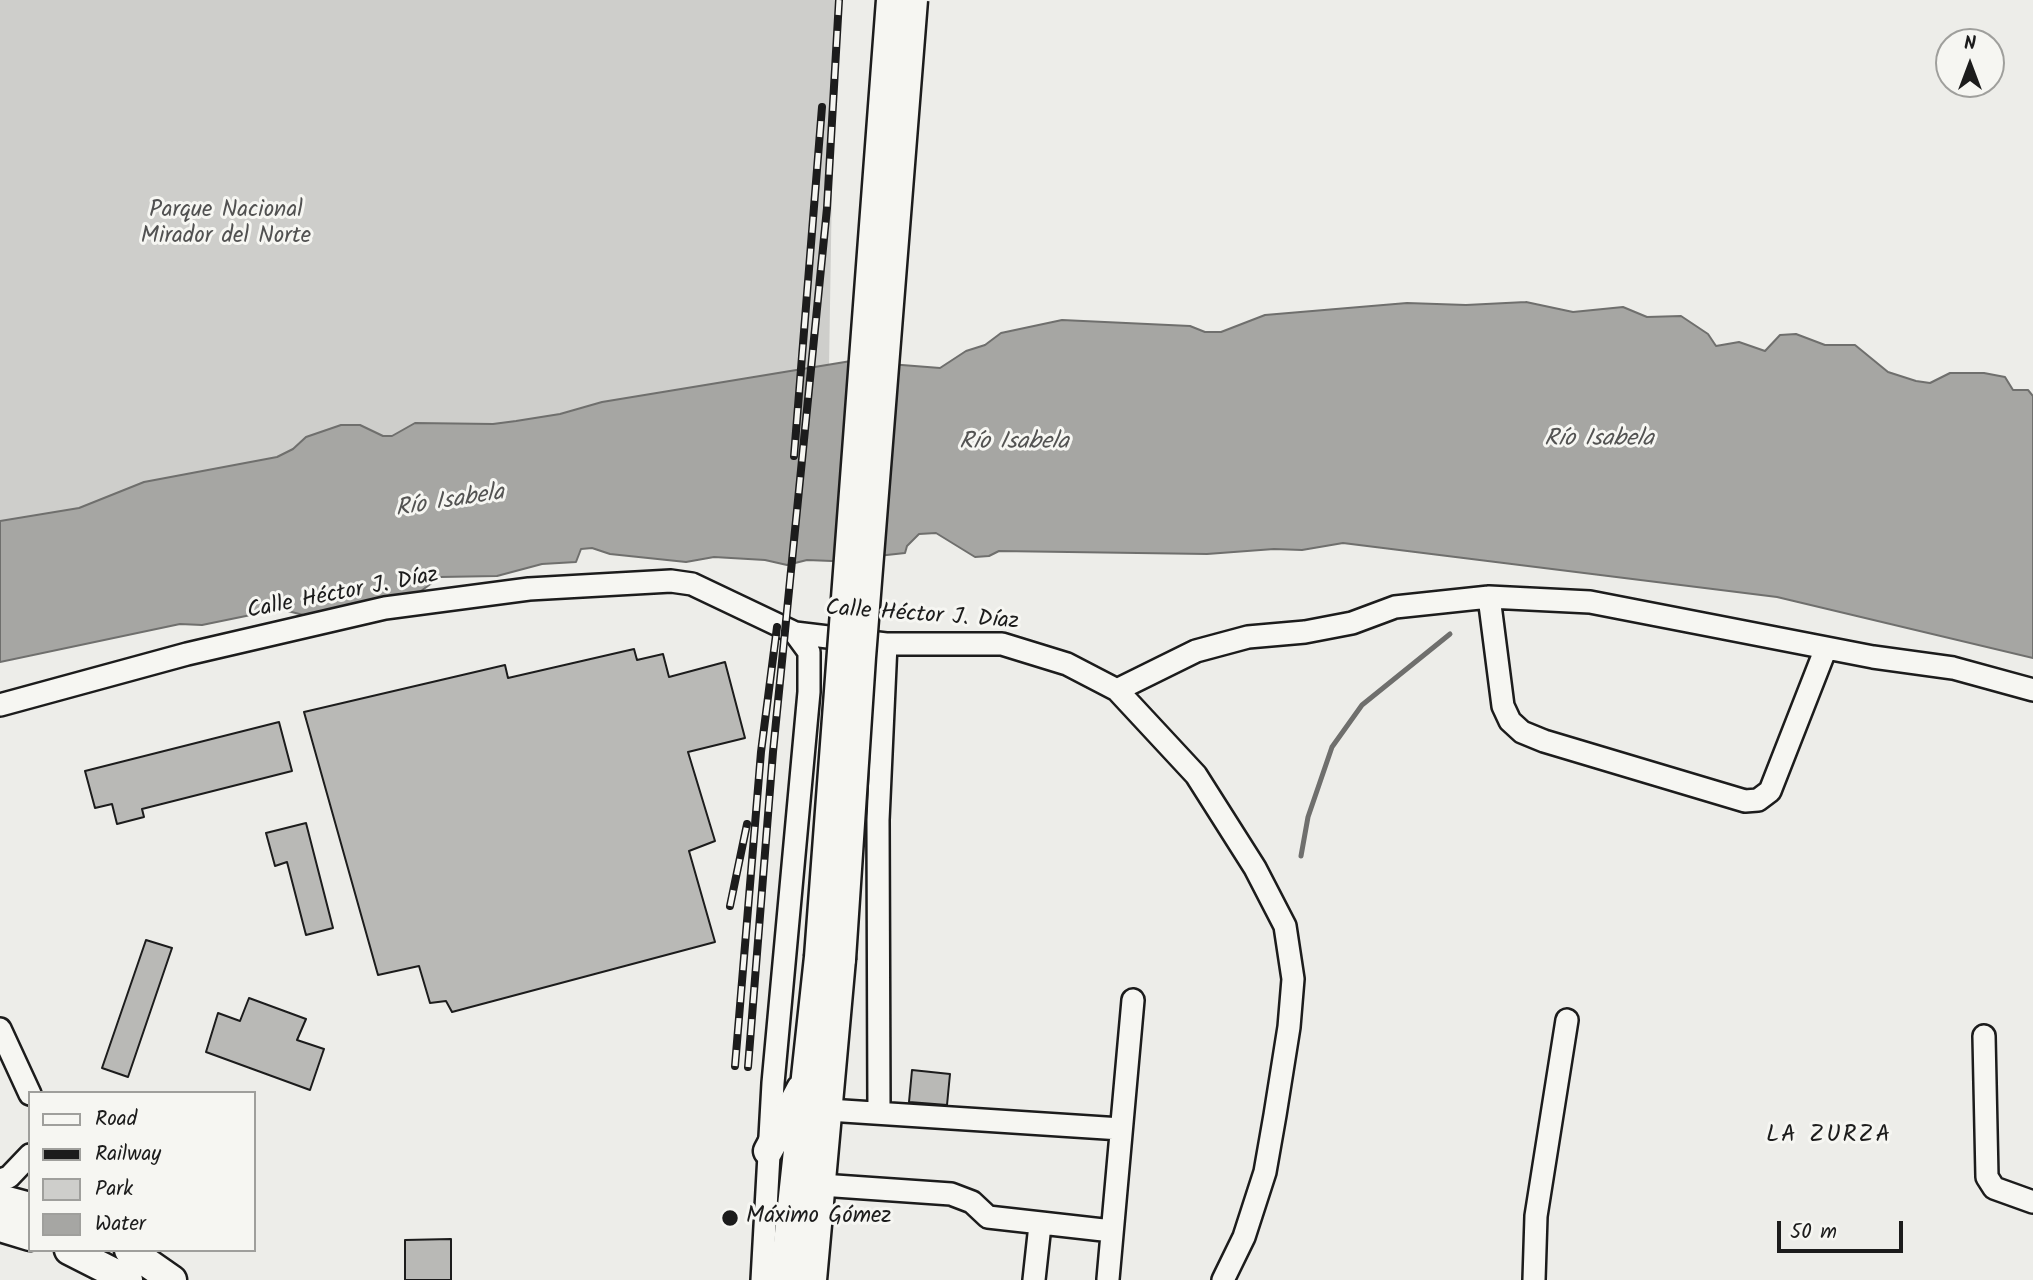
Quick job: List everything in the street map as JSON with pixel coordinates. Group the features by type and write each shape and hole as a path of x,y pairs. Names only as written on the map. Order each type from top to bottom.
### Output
{"main road":[{"path":"812,1280 828,1110 830,958 891,0"},
{"path":"784,1280 809,1074 830,958 861,657 913,0"},
{"path":"768,1151 809,1074"},
{"path":"0,1199 28,1207"},
{"path":"0,1227 28,1235"},
{"path":"73,1252 128,1280"},
{"path":"132,1252 172,1280"}],"street":[{"name":"Calle Héctor J. Díaz","path":"0,705 187,654 385,608 529,589 671,581 692,584 795,633 886,644 1002,644 1049,657 1117,690 1196,775 1255,868 1285,926 1293,979 1289,1027 1275,1115 1265,1172 1244,1237 1223,1280"},
{"path":"1489,597 1503,706 1510,721 1522,732 1745,801 1758,800 1770,792 1826,648"},
{"path":"1117,690 1196,651 1248,637 1305,632 1352,623 1395,607 1489,597 1590,603 1826,648 1953,668 2033,690"},
{"path":"762,1280 768,1151 809,692 809,652 795,633"},
{"path":"878,1113 877,820 886,644"},
{"path":"1108,1279 1133,1000"},
{"path":"1534,1280 1536,1216 1567,1020"},
{"path":"0,1029 29,1091"},
{"path":"1984,1036 1987,1177 1994,1188 2033,1202"},
{"path":"828,1110 1121,1129"},
{"path":"0,1180 9,1177 28,1157"},
{"path":"821,1185 951,1194 972,1202 988,1217 1040,1225 1112,1231"},
{"path":"1034,1280 1040,1225"},
{"path":"153,1252 186,1280"}],"green space":[{"name":"Parque Nacional Mirador del Norte","path":"0,0 835,0 829,367 602,402 560,414 516,421 493,424 416,423 392,436 306,437 293,449 277,457 144,482 79,508 0,521"}],"water":[{"name":"Río Isabela","path":"1526,302 1573,312 1623,307 1647,317 1681,316 1708,334 1716,346 1739,342 1765,351 1780,335 1796,334 1825,345 1855,345 1888,372 1916,381 1930,383 1950,373 1984,373 2005,377 2013,390 2028,390 2033,396 2033,658 1777,597 1343,543 1302,550 1274,549 1207,554 999,551 989,556 975,557 936,533 919,534 907,546 905,553 832,561 807,560 787,565 765,560 714,557 686,562 610,554 592,548 581,549 576,562 542,564 497,576 440,577 406,602 315,618 280,609 202,625 180,624 0,662 0,521 79,508 144,482 277,457 293,449 306,437 341,425 360,425 383,436 392,436 415,423 493,424 516,421 560,414 602,402 851,361 940,368 966,351 985,345 1001,333 1062,320 1190,326 1205,332 1221,332 1265,315 1407,303 1466,305"}],"building":[{"path":"634,649 637,660 663,654 669,677 725,662 745,738 688,752 715,841 689,851 715,942 452,1012 446,1001 430,1003 419,966 378,975 304,712 505,665 508,678"},
{"path":"279,722 292,771 142,809 144,817 117,824 112,804 95,808 85,771"},
{"path":"306,823 333,928 306,935 287,862 275,866 266,833"},
{"path":"146,940 172,948 128,1077 102,1068"},
{"path":"249,998 306,1019 297,1040 324,1049 310,1090 206,1052 218,1013 240,1021"},
{"path":"912,1070 950,1074 947,1105 909,1102"},
{"path":"451,1239 451,1280 405,1280 405,1240"}],"waterway":[{"path":"1301,856 1308,817 1332,747 1362,705 1450,634"}],"railway":[{"path":"748,1067 773,752 827,208 839,0"},
{"path":"794,456 822,107"},
{"path":"735,1066 761,752 777,627"},
{"path":"730,906 747,824"}],"place":[{"name":"Máximo Gómez","path":"730,1218"}],"district":[{"name":"LA ZURZA","path":"1829,1137"}]}
